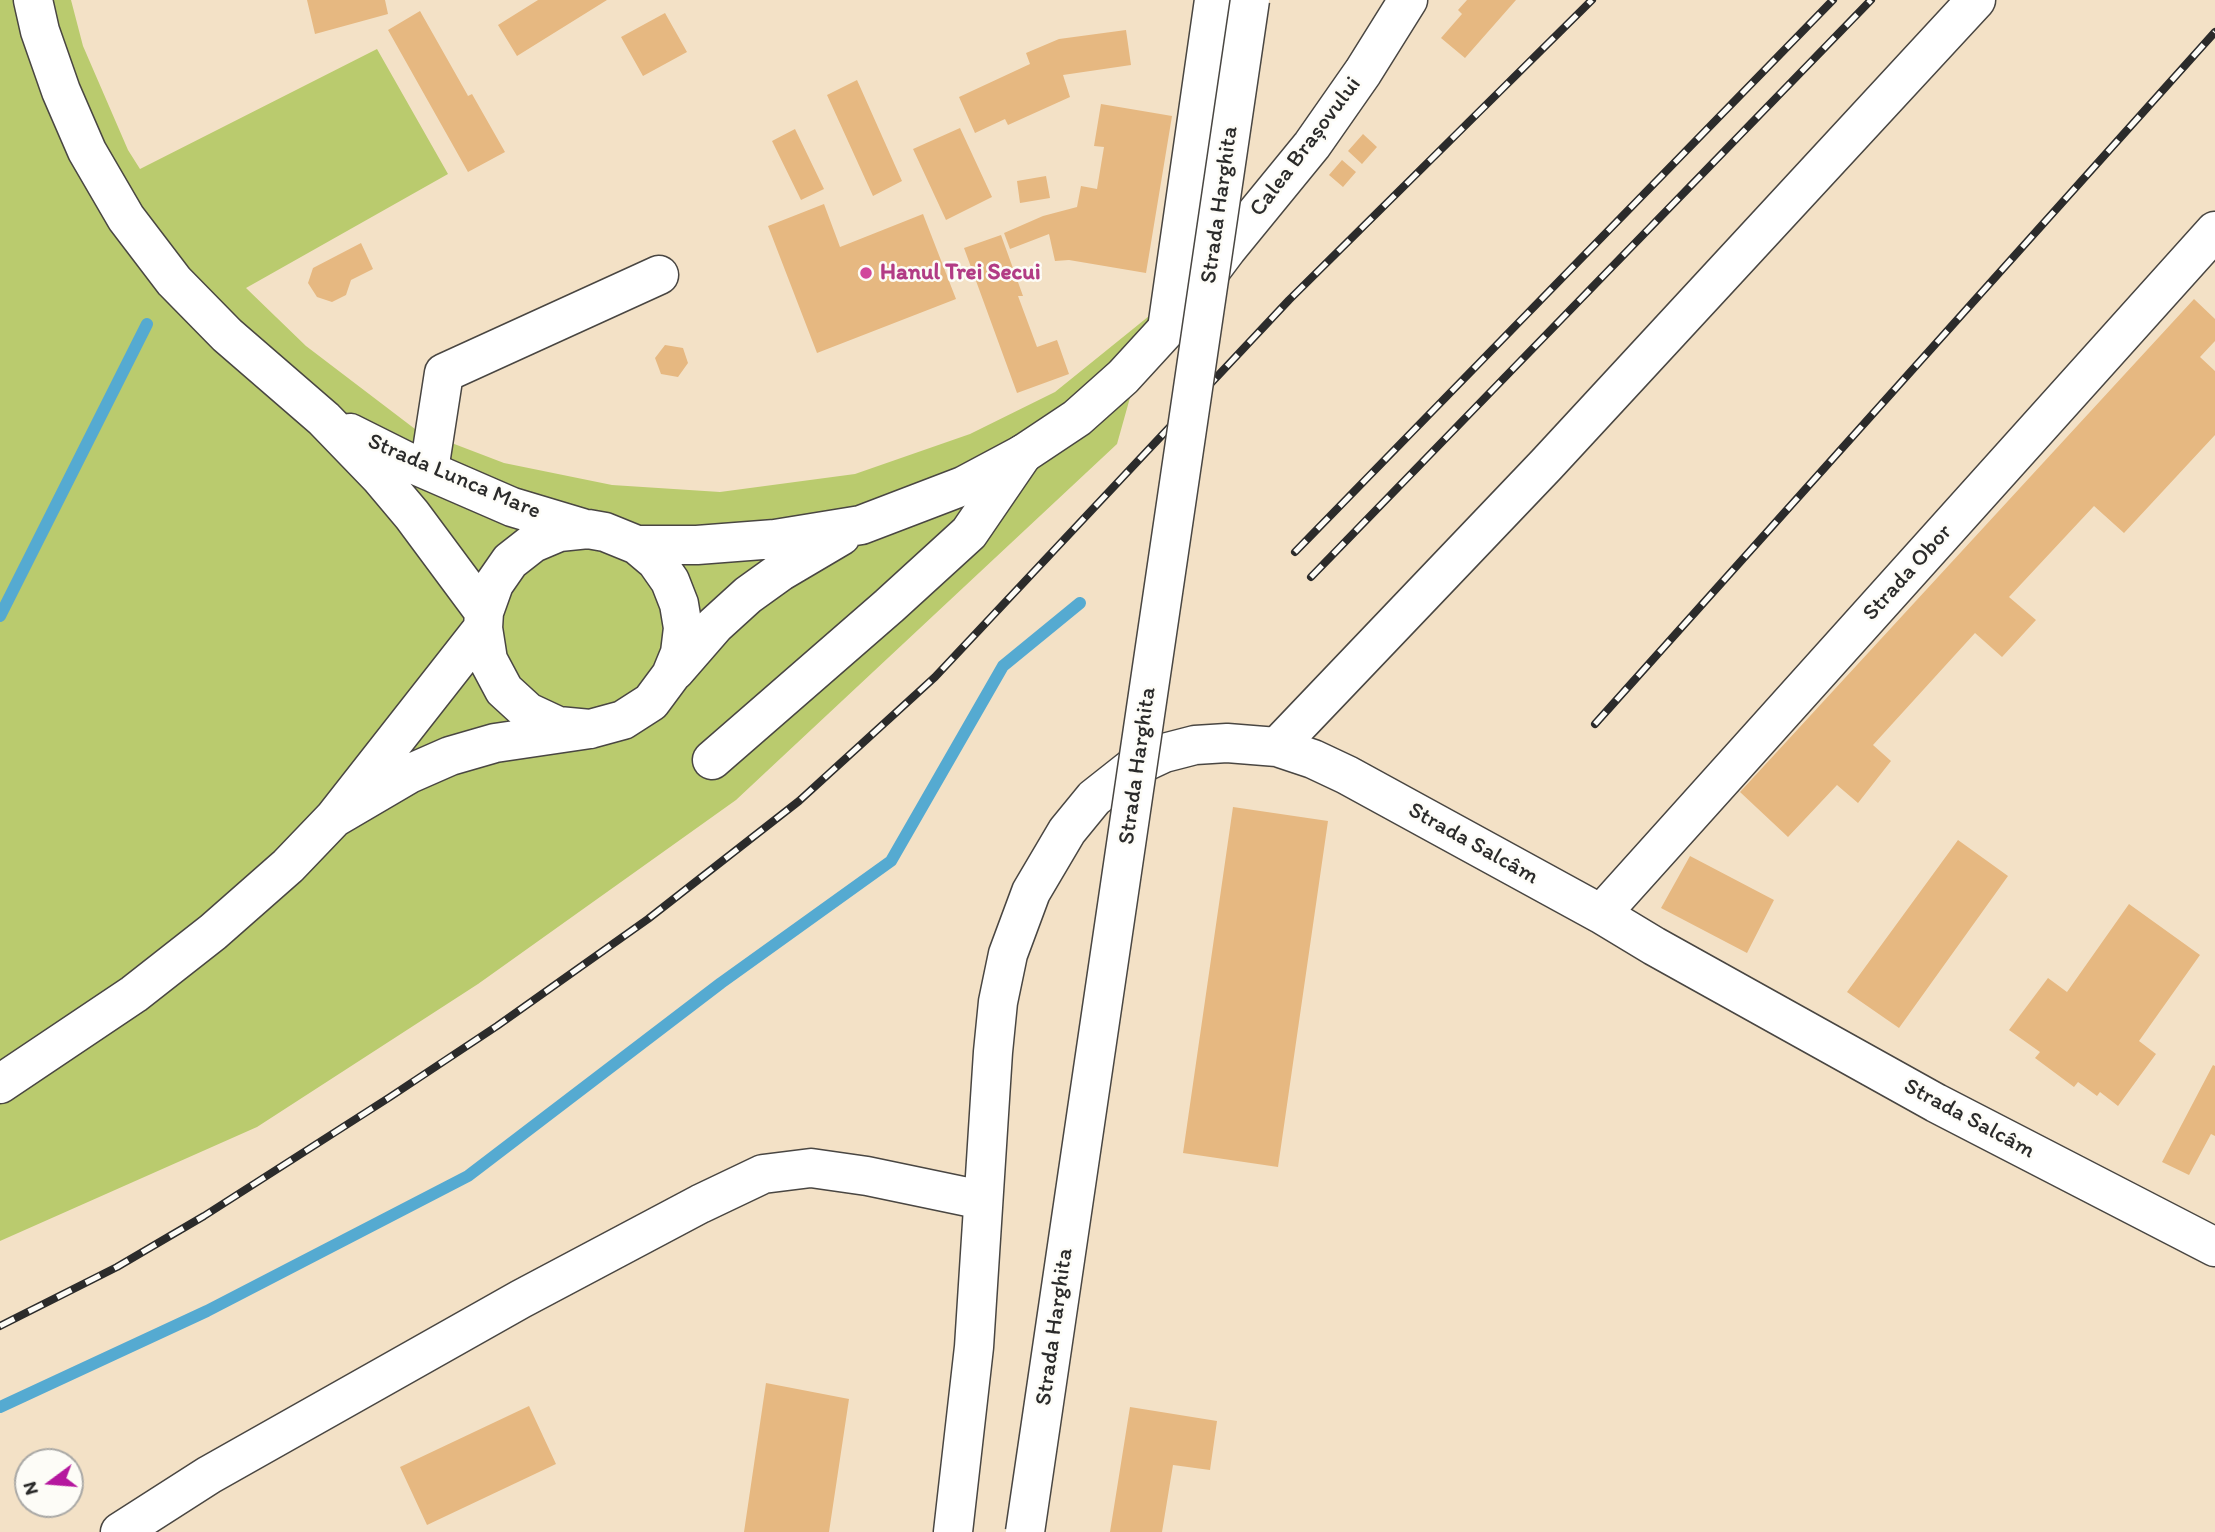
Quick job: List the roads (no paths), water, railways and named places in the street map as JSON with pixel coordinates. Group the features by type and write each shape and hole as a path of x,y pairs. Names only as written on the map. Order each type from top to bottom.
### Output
{"main road":[{"name":"Strada Lunca Mare","path":"33,0 40,31 61,91 87,151 125,218 174,281 209,317 324,419 380,477 412,515 484,620"},
{"path":"1167,329 1214,0"},
{"name":"Strada Harghita","path":"1025,1532 1250,0"},
{"name":"Calea Brașovului","path":"671,676 715,625 748,595 780,572 861,525 963,486 1023,454 1077,418 1123,377 1167,329 1227,249 1312,145 1363,72 1408,0"},
{"path":"1277,747 1546,465 1976,0"},
{"name":"Strada Obor","path":"1601,914 2215,232"},
{"path":"429,470 444,373 659,275"},
{"name":"Strada Lunca Mare","path":"324,419 512,507 588,529"},
{"path":"712,760 969,533 1023,454"},
{"name":"Calea Brașovului","path":"637,545 775,539 861,525"},
{"path":"334,818 409,774 450,756 495,743 590,729 623,720 651,702 671,676 680,653 683,628 679,604 670,581 656,561 637,545 605,532 588,529 559,532 533,543 510,561 494,584 484,620 488,660 504,690 527,712 558,726 590,729"},
{"path":"0,1084 134,994 213,932 288,866 334,818 484,620"},
{"name":"Strada Salcâm","path":"982,1200 998,1002 1008,954 1031,892 1067,831 1094,798 1132,768 1164,753 1195,745 1227,743 1277,747 1313,759 1347,775 1601,914 1936,1103 2215,1247"},
{"path":"120,1532 209,1475 521,1299 700,1204 763,1174 811,1168 867,1176 982,1200 974,1346 953,1532"}],"waterway":[{"path":"0,616 147,324"},
{"path":"0,1407 207,1311 468,1176 721,983 891,861 1003,666 1080,603"}],"railway":[{"path":"0,1326 117,1267 204,1216 390,1097 497,1026 648,919 799,801 935,677 1289,300 1592,0"},
{"path":"1295,552 1833,0"},
{"path":"1311,577 1871,0"},
{"path":"1595,724 2215,32"}],"place":[{"name":"Hanul Trei Secui","path":"866,273"}]}
